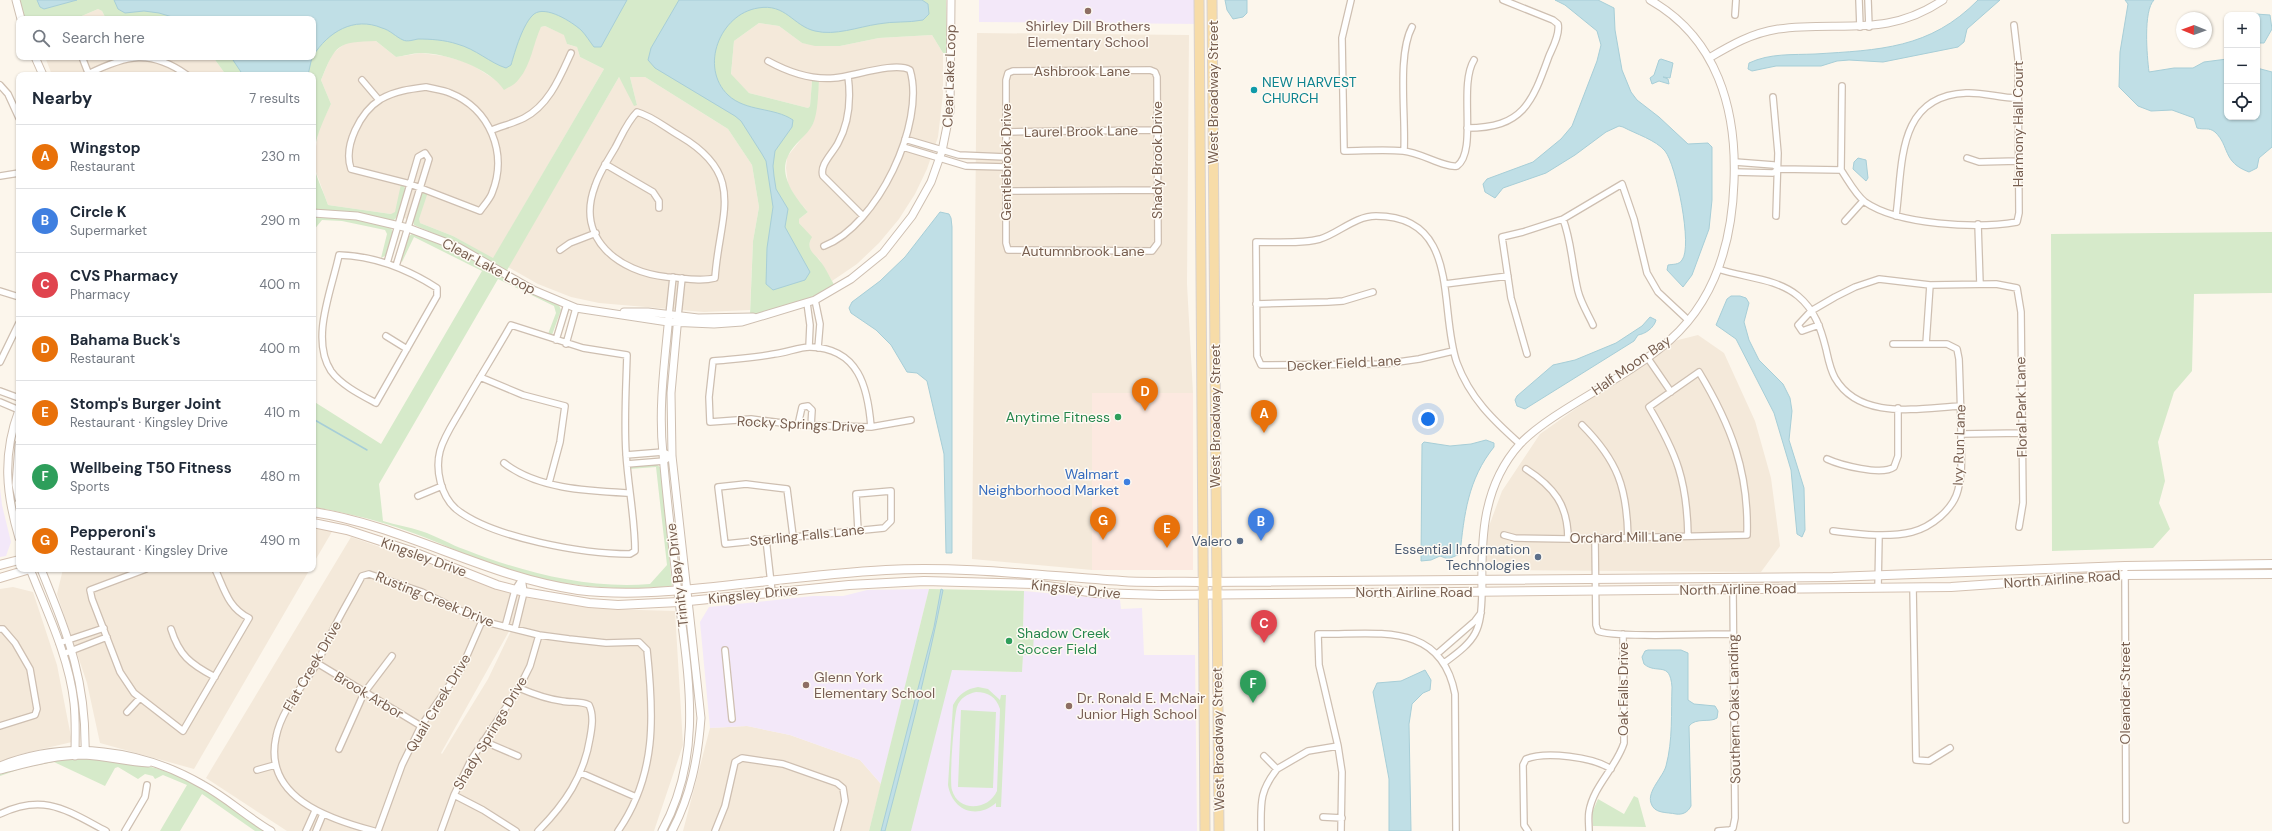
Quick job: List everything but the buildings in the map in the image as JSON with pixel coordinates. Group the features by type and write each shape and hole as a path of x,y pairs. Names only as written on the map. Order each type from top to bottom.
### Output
{"main road":[{"name":"West Broadway Street","path":"1199,0 1205,831"},
{"name":"West Broadway Street","path":"1212,0 1219,831"},
{"name":"Kingsley Drive","path":"316,512 351,518 409,537 522,579 578,590 605,592 678,591 848,573 924,569 1034,574 1123,581 1204,582"},
{"path":"347,530 351,518"},
{"name":"Kingsley Drive","path":"316,524 347,530 411,551 497,585 515,590 569,600 618,605 680,602 849,585 924,581 1033,584 1116,594 1204,593"},
{"path":"0,565 16,561"},
{"name":"North Airline Road","path":"1204,582 1482,578 1878,576 2125,566 2272,564"},
{"path":"924,569 924,581"},
{"path":"2018,570 2019,583"},
{"path":"0,578 20,572"},
{"path":"848,573 849,585"},
{"path":"1033,584 1034,574"},
{"name":"North Airline Road","path":"1204,593 1878,588 2019,583 2125,575 2272,574"},
{"path":"1374,580 1374,592"},
{"path":"1204,644 1209,676 1213,680 1217,681"}],"street":[{"path":"16,0 20,16"},
{"name":"Clear Lake Loop","path":"316,213 357,216 408,228 458,247 533,290 576,308 729,323 742,322 807,303 815,300 850,279 887,248 912,216 931,182 940,160 950,111 951,0"},
{"path":"1351,0 1342,38 1344,151 1404,151 1429,157 1448,166 1457,166 1464,155 1467,128 1467,81 1474,60"},
{"path":"1467,128 1492,127 1501,124 1510,120 1525,107 1537,89 1557,34 1558,24 1549,18 1504,0"},
{"name":"Half Moon Bay","path":"1444,663 1462,649 1474,636 1481,621 1481,540 1486,510 1498,477 1520,444 1545,422 1647,357 1670,339 1688,320 1710,288 1718,269 1731,227 1735,142 1730,113 1724,90 1708,58 1687,29 1664,9 1650,0"},
{"path":"1735,15 1736,0"},
{"path":"1859,0 1860,27"},
{"path":"1868,0 1869,27"},
{"path":"1708,58 1740,41 1769,31 1802,28 1869,27 1906,20 1943,0"},
{"name":"Harmony Hall Court","path":"1978,224 2016,222 2019,213 2017,98 2018,59 2014,25"},
{"path":"1404,151 1404,54 1408,35 1412,27"},
{"path":"492,130 525,118 539,107 554,89 571,53"},
{"path":"36,60 42,72"},
{"path":"83,60 87,72"},
{"path":"93,72 121,60"},
{"path":"156,60 173,65 183,72"},
{"path":"768,61 789,72 825,79 892,68 910,70 911,105 905,139 882,190 863,216 838,239 824,246"},
{"name":"Ashbrook Lane","path":"1008,73 1013,71 1150,70 1155,72"},
{"name":"Shady Brook Drive","path":"1155,72 1157,130 1156,248"},
{"name":"Gentlebrook Drive","path":"1008,73 1006,80 1006,243 1008,250"},
{"path":"848,76 850,102 844,131 821,171 823,176 863,216"},
{"path":"362,80 379,100"},
{"path":"0,85 14,104 16,110"},
{"path":"1819,325 1805,331 1799,329 1799,322 1811,311 1835,297 1868,282 1892,279 1930,285 1980,284 1978,224 1931,223 1896,216 1880,210 1863,201 1841,170 1842,86"},
{"path":"426,87 449,92 468,103 481,114 492,130 498,157 497,173 492,194 480,211 421,187 351,170 348,161 352,138 362,119 379,100 392,94 426,87"},
{"path":"1896,216 1903,147 1913,120 1920,112 1940,99 1964,93 2017,98"},
{"path":"1773,97 1779,169 1776,216"},
{"path":"637,112 696,146 710,159 719,174 725,192 726,212 715,278 706,280 651,275 627,267 609,254 596,232 591,204 595,185 606,164 637,112"},
{"name":"Laurel Brook Lane","path":"1006,132 1157,130"},
{"path":"905,139 959,155 1006,157"},
{"path":"902,147 940,160 966,166 1006,167"},
{"path":"387,263 418,157 425,153 429,160 396,266"},
{"path":"1967,158 1979,162 2018,161"},
{"path":"1735,162 1774,165 1779,169"},
{"path":"606,164 653,192 659,201 659,208"},
{"path":"1734,172 1773,172 1779,169 1841,170"},
{"path":"0,176 16,174"},
{"path":"1527,354 1511,298 1502,237 1563,219 1622,184 1634,219 1647,273 1658,292 1688,320"},
{"path":"1006,192 1157,190"},
{"path":"1845,221 1863,201"},
{"path":"405,205 413,208"},
{"path":"1373,292 1343,301 1256,304 1256,242 1304,241 1322,238 1357,220 1375,216 1400,220 1423,233 1439,257 1445,284 1453,351 1462,374 1480,406 1520,444"},
{"path":"1563,219 1572,250 1573,268 1579,294 1593,325"},
{"path":"560,250 570,243 596,232"},
{"name":"Autumnbrook Lane","path":"1008,250 1152,251 1156,248"},
{"path":"339,255 360,256 387,263 396,266 437,288 437,296 376,403 354,391 332,372 323,353 321,333 339,255"},
{"path":"1718,269 1784,287 1799,297 1811,311 1819,325 1834,377 1854,398 1879,408 1961,406"},
{"path":"1445,284 1508,276"},
{"path":"669,318 673,277"},
{"path":"678,319 682,278"},
{"name":"Floral Park Lane","path":"1980,284 2012,285 2017,288 2021,312 2022,503 2019,527"},
{"path":"1893,344 1926,344 1930,285"},
{"path":"0,291 16,296"},
{"path":"815,300 820,324 818,348"},
{"path":"807,303 810,325 809,347 818,348 839,355 850,363 861,377 869,402 871,427"},
{"path":"556,340 567,304"},
{"name":"Decker Field Lane","path":"1256,304 1256,356 1259,363 1266,367 1364,365 1419,359 1453,351"},
{"path":"566,344 576,308"},
{"name":"Trinity Bay Drive","path":"662,831 680,786 690,741 691,701 663,452 662,403 669,318"},
{"name":"Trinity Bay Drive","path":"672,831 692,782 699,746 701,718 672,456 672,393 678,319"},
{"path":"511,325 566,344 627,355 624,418 626,464 635,551 630,554 586,551 521,538 470,519 449,501 442,486 438,465 443,441 511,325"},
{"path":"0,360 16,329"},
{"path":"386,336 407,349"},
{"name":"Ivy Run Lane","path":"1833,531 1879,535 1899,534 1928,526 1953,502 1958,491 1961,474 1961,406 1957,349 1947,344 1926,344"},
{"name":"Rocky Springs Drive","path":"809,347 759,357 713,361 709,398 710,422 751,419 811,426 871,427 911,420"},
{"path":"1647,357 1671,392 1649,407 1668,439 1680,469 1686,496 1688,536"},
{"name":"Orchard Mill Lane","path":"1504,535 1515,538 1595,539 1747,535 1747,496 1735,444 1716,400 1698,372 1671,392"},
{"path":"480,377 523,395 565,406 560,442 549,483"},
{"path":"0,391 16,397"},
{"path":"0,402 16,409"},
{"path":"798,425 802,407 808,406 812,410 811,426"},
{"path":"1827,459 1837,464 1880,471 1888,471 1894,467 1898,456 1898,408"},
{"path":"16,420 11,438 7,474 12,514 16,528"},
{"path":"1582,425 1601,447 1617,472 1626,499 1628,538"},
{"path":"1961,434 2022,433"},
{"path":"626,455 663,452 672,456"},
{"path":"626,464 664,461 672,456"},
{"path":"504,463 514,471 549,483 578,489 629,493"},
{"path":"1526,469 1548,485 1557,497 1566,520 1568,539"},
{"name":"Sterling Falls Lane","path":"793,536 787,489 750,484 718,487 725,544 882,528 889,525 891,519 891,491 856,494 858,530"},
{"path":"418,496 442,486"},
{"path":"1878,588 1879,535"},
{"path":"766,539 772,592"},
{"path":"1595,539 1596,625 1598,631 1602,633 1623,634 1733,634"},
{"name":"Oleander Street","path":"2125,566 2126,820"},
{"path":"31,572 63,654 74,703 75,753"},
{"path":"42,572 69,639 83,696 85,753"},
{"path":"138,572 90,590 120,672 134,694 183,731 249,618 242,614 229,602 216,572"},
{"name":"Rusting Creek Drive","path":"367,574 422,592 482,621 539,635 606,643 639,642 644,645 647,650 653,701 652,728 648,760 636,797"},
{"name":"Flat Creek Drive","path":"275,765 276,736 282,718 317,663 362,576 367,574"},
{"path":"506,627 515,590 522,579"},
{"path":"515,629 524,592 522,579"},
{"path":"1913,587 1916,760 1929,761 1950,748"},
{"name":"Southern Oaks Landing","path":"1718,831 1730,830 1733,828 1735,818 1733,589"},
{"path":"1437,654 1475,621 1481,613"},
{"name":"Quail Creek Drive","path":"378,831 402,765 421,726 462,667 482,621"},
{"path":"0,628 3,629 15,643 30,669 37,709 35,715 0,726"},
{"path":"59,643 104,628"},
{"path":"171,629 183,656 199,668 215,677"},
{"path":"1341,831 1342,772 1338,746 1319,665 1318,634 1409,636 1427,645 1444,663 1450,672 1455,694 1456,831"},
{"name":"Oak Falls Drive","path":"1589,831 1589,812 1594,797 1611,769 1624,743 1623,634"},
{"name":"Shady Springs Drive","path":"441,831 454,795 483,741 519,688 530,666 539,635"},
{"path":"63,654 107,637"},
{"path":"725,650 732,719"},
{"path":"339,749 364,692 392,656"},
{"name":"Brook Arbor","path":"317,663 421,726"},
{"path":"519,688 539,697 562,701 584,702 589,705 592,711 591,733 581,773 557,812 538,831"},
{"path":"127,712 140,698"},
{"path":"483,741 518,756"},
{"path":"1261,831 1261,802 1266,784 1277,769 1308,751 1338,746"},
{"path":"0,770 75,753"},
{"path":"0,766 24,758 75,753 136,756 184,775 204,785 271,831"},
{"path":"1264,756 1277,769"},
{"path":"1526,830 1523,765 1526,759 1537,757 1583,758 1602,763 1611,769"},
{"path":"715,831 725,806 735,762 742,758 783,764 837,783 843,788 845,794 836,831"},
{"path":"258,770 275,765 280,776 292,794 315,811 374,831"},
{"path":"581,773 636,797 618,831"},
{"path":"125,831 144,797 147,785"},
{"path":"454,795 483,810 516,831"},
{"path":"0,813 22,804 41,804 62,808 106,831"},
{"path":"306,831 315,811"},
{"path":"316,831 323,814"},
{"path":"1323,817 1342,818"}],"shaded area":[{"name":"Shirley Dill Brothers Elementary School","path":"979,0 1198,0 1199,24 979,22"},
{"path":"98,9 102,11 104,16 82,16"},
{"path":"759,23 779,26 802,43 840,46 879,38 932,35 943,53 943,94 938,137 927,169 915,194 899,219 879,243 857,264 832,281 819,259 811,252 809,246 811,237 799,223 799,219 808,212 796,198 788,184 786,168 787,157 813,124 819,82 812,81 810,106 808,108 749,93 731,75 734,41"},
{"path":"545,26 565,35 567,44 577,47 580,57 604,69 493,259 453,236 420,223 391,214 328,205 316,172 316,147 319,128 331,104 321,80 332,54 348,41 376,41 396,57 421,53 444,56 469,63 499,82 528,63 535,38 541,27"},
{"path":"977,33 1189,35 1187,284 1193,393 1092,393 1092,570 972,559"},
{"path":"46,60 215,60 224,72 51,72"},
{"path":"619,77 637,105 630,77 645,77 728,129 752,165 759,207 753,241 750,310 704,312 599,303 571,297 538,284 508,267"},
{"path":"1698,335 1724,353 1755,421 1771,478 1780,546 1761,572 1484,570 1485,537 1502,491 1540,434 1670,342"},
{"path":"1092,393 1193,393 1193,570 1092,570"},
{"path":"0,488 2,505 11,542 6,556 0,557"},
{"path":"316,528 333,530 316,559"},
{"path":"351,537 528,598 606,609 675,611 683,745 654,831 287,831 206,778","holes":["522,608 488,679 442,754 441,753"]},
{"path":"62,572 308,572 194,769 100,743 87,683 57,594"},
{"path":"13,587 33,592 57,665 72,742 21,754 0,762 0,589"},
{"name":"Glenn York Elementary School","path":"929,589 881,784 860,760 790,735 747,726 710,728 700,622 709,607 813,596 843,596 867,590"},
{"name":"Dr. Ronald E. McNair Junior High School","path":"1024,591 1120,600 1121,609 1142,608 1144,655 1195,655 1197,831 910,831 951,670 1022,672"},
{"path":"747,726 790,735 860,760 881,784 869,831 683,831 710,728"}],"green space":[{"path":"18,0 946,0 947,53 943,53 932,35 879,38 840,46 815,46 802,43 779,26 759,23 734,41 731,74 749,93 808,108 810,106 812,81 819,81 815,119 807,132 790,152 785,164 785,171 790,186 798,200 808,212 799,219 799,223 812,237 809,245 810,248 824,267 835,286 794,304 750,315 753,241 759,207 752,165 728,129 645,77 630,77 637,105 634,106 619,77 506,272 449,240 414,225 413,219 420,195 423,192 428,192 419,219 420,223 453,236 493,258 604,69 580,57 577,47 567,44 564,35 545,26 541,27 529,61 523,73 516,82 504,90 489,75 467,63 455,59 421,53 396,57 376,41 363,41 345,44 335,52 330,59 321,80 331,104 316,141 316,72 224,72 215,60 316,60 316,16 104,16 102,11 98,9 82,16 23,16"},
{"path":"316,174 328,205 391,214 395,212 401,184 404,186 405,194 403,204 399,214 394,220 362,214 316,210"},
{"path":"316,216 352,218 391,227 393,234 387,255 381,258 387,234 385,230 342,221 322,220 316,227"},
{"path":"2272,232 2272,293 2194,294 2192,371 2174,392 2158,442 2165,481 2159,503 2170,529 2153,548 2052,551 2051,234"},
{"path":"413,233 455,249 558,303 561,310 552,335 548,334 556,313 554,306 498,279 379,484 383,521 433,535 460,548 511,566 556,578 603,584 650,584 667,565 656,467 629,469 629,466 656,464 661,468 672,586 616,588 579,585 542,579 508,570 386,524 316,508 316,403 381,444 482,271 414,237 402,262 407,238"},
{"path":"929,589 1024,591 1023,630 1034,631 1033,655 1023,655 1022,672 952,670 911,831 869,831"},
{"path":"978,687 988,689 1000,700 1001,695 1006,695 1001,807 996,807 996,803 981,811 966,810 960,806 954,801 950,794 948,785 953,705 963,693","holes":["980,692 988,694 994,698 1000,709 997,791 993,798 987,802 973,806 960,802 955,797 952,790 952,748 958,704 967,695"]},
{"path":"961,710 996,712 993,788 958,787"},
{"path":"81,758 129,762 160,769 190,781 204,789 265,831 255,831 202,794 180,831 160,831 187,785 163,775 155,779 153,776 145,774 138,779 118,767 115,768 105,786 54,762 23,768 0,776 0,772 43,761"},
{"path":"1634,796 1638,798 1646,827 1593,826 1592,813 1598,799 1624,814"}],"water":[{"path":"37,0 77,0 44,9 40,7"},
{"path":"114,0 627,0 601,47 594,47 581,30 559,16 545,12 534,14 523,30 511,65 506,68 464,46 433,40 418,39 405,41 385,29 362,24 352,25 334,33 316,52 316,16 169,16 144,11 125,13 118,9"},
{"path":"679,0 922,0 928,4 929,14 923,20 884,23 830,32 815,31 807,28 776,9 768,7 758,8 745,12 733,20 724,31 718,43 715,57 715,70 719,83 728,95 743,104 777,113 793,120 792,127 775,151 773,166 776,189 788,209 785,227 810,272 805,280 773,290 766,284 767,248 773,207 766,161 741,121 655,68 648,60 651,48"},
{"path":"1225,0 1247,0 1247,13 1243,17 1233,19 1227,10"},
{"path":"1555,0 1598,0 1614,8 1615,30 1622,70 1631,92 1637,100 1659,117 1688,144 1708,143 1712,147 1712,200 1709,229 1692,275 1683,287 1667,270 1668,265 1678,264 1681,262 1685,252 1686,239 1678,188 1674,172 1665,151 1646,138 1619,126 1606,132 1575,155 1546,173 1503,188 1495,198 1485,192 1483,184 1487,179 1533,162 1561,139 1572,126 1597,61 1601,45 1597,31 1565,5"},
{"path":"1978,0 2000,0 1967,29 1964,42 1958,47 1883,62 1849,60 1837,61 1821,66 1776,66 1752,71 1748,69 1749,63 1773,56 1861,51 1902,44 1922,38 1941,29 1960,16"},
{"path":"2125,0 2154,0 2148,14 2147,23 2149,72 2174,68 2193,68 2204,62 2224,59 2224,120 2260,120 2260,69 2272,72 2272,147 2259,158 2257,168 2249,172 2234,164 2230,159 2220,137 2213,130 2197,128 2194,118 2172,110 2151,111 2138,106 2119,87 2120,52 2128,4"},
{"path":"2260,14 2270,15 2272,29 2264,43 2260,43"},
{"path":"1661,59 1673,63 1670,78 1663,77 1668,79 1669,84 1659,81 1652,84 1650,78 1654,75 1659,60"},
{"path":"233,60 311,60 309,72 241,72"},
{"path":"1858,158 1866,160 1868,178 1866,181 1853,169 1854,162"},
{"path":"940,212 949,214 952,227 952,553 946,553 944,454 927,381 917,373 907,372 891,345 876,330 851,313 849,308 852,302 880,281 905,257"},
{"path":"1731,296 1746,298 1749,303 1744,322 1749,340 1759,360 1783,384 1790,398 1792,411 1789,440 1804,488 1805,530 1802,537 1797,534 1791,470 1774,413 1736,339 1716,325 1727,299"},
{"path":"1650,317 1656,320 1653,326 1646,332 1638,335 1634,341 1525,409 1517,406 1515,400 1517,396 1553,365 1575,360 1616,343 1642,326"},
{"path":"1486,440 1494,443 1494,447 1485,459 1473,485 1463,525 1460,554 1448,559 1440,556 1431,560 1421,561 1422,444 1424,442 1450,446 1471,444"},
{"path":"941,589 943,590 937,620 916,711 885,831 881,831 934,627"},
{"path":"1681,650 1688,653 1688,700 1694,704 1715,706 1718,711 1717,718 1695,722 1689,726 1691,806 1687,811 1681,814 1658,811 1651,803 1651,794 1666,766 1668,756 1671,736 1672,687 1671,679 1666,671 1649,667 1644,664 1642,657 1645,651"},
{"path":"1425,670 1431,680 1430,690 1423,693 1412,704 1409,724 1411,831 1389,831 1389,779 1373,692 1377,683 1401,681"}],"waterway":[{"path":"316,421 367,450"}],"place":[{"name":"Shirley Dill Brothers Elementary School","path":"1088,11"},
{"name":"NEW HARVEST CHURCH","path":"1254,90"},
{"name":"Bahama Buck's","path":"1145,411"},
{"name":"Anytime Fitness","path":"1118,417"},
{"name":"Wingstop","path":"1264,433"},
{"name":"Walmart Neighborhood Market","path":"1127,482"},
{"name":"Pepperoni's","path":"1103,540"},
{"name":"Valero","path":"1240,541"},
{"name":"Circle K","path":"1261,541"},
{"name":"Stomp's Burger Joint","path":"1167,548"},
{"name":"Essential Information Technologies","path":"1538,557"},
{"name":"Shadow Creek Soccer Field","path":"1009,641"},
{"name":"CVS Pharmacy","path":"1264,643"},
{"name":"Glenn York Elementary School","path":"806,685"},
{"name":"Wellbeing T50 Fitness","path":"1253,703"},
{"name":"Dr. Ronald E. McNair Junior High School","path":"1069,706"}]}
